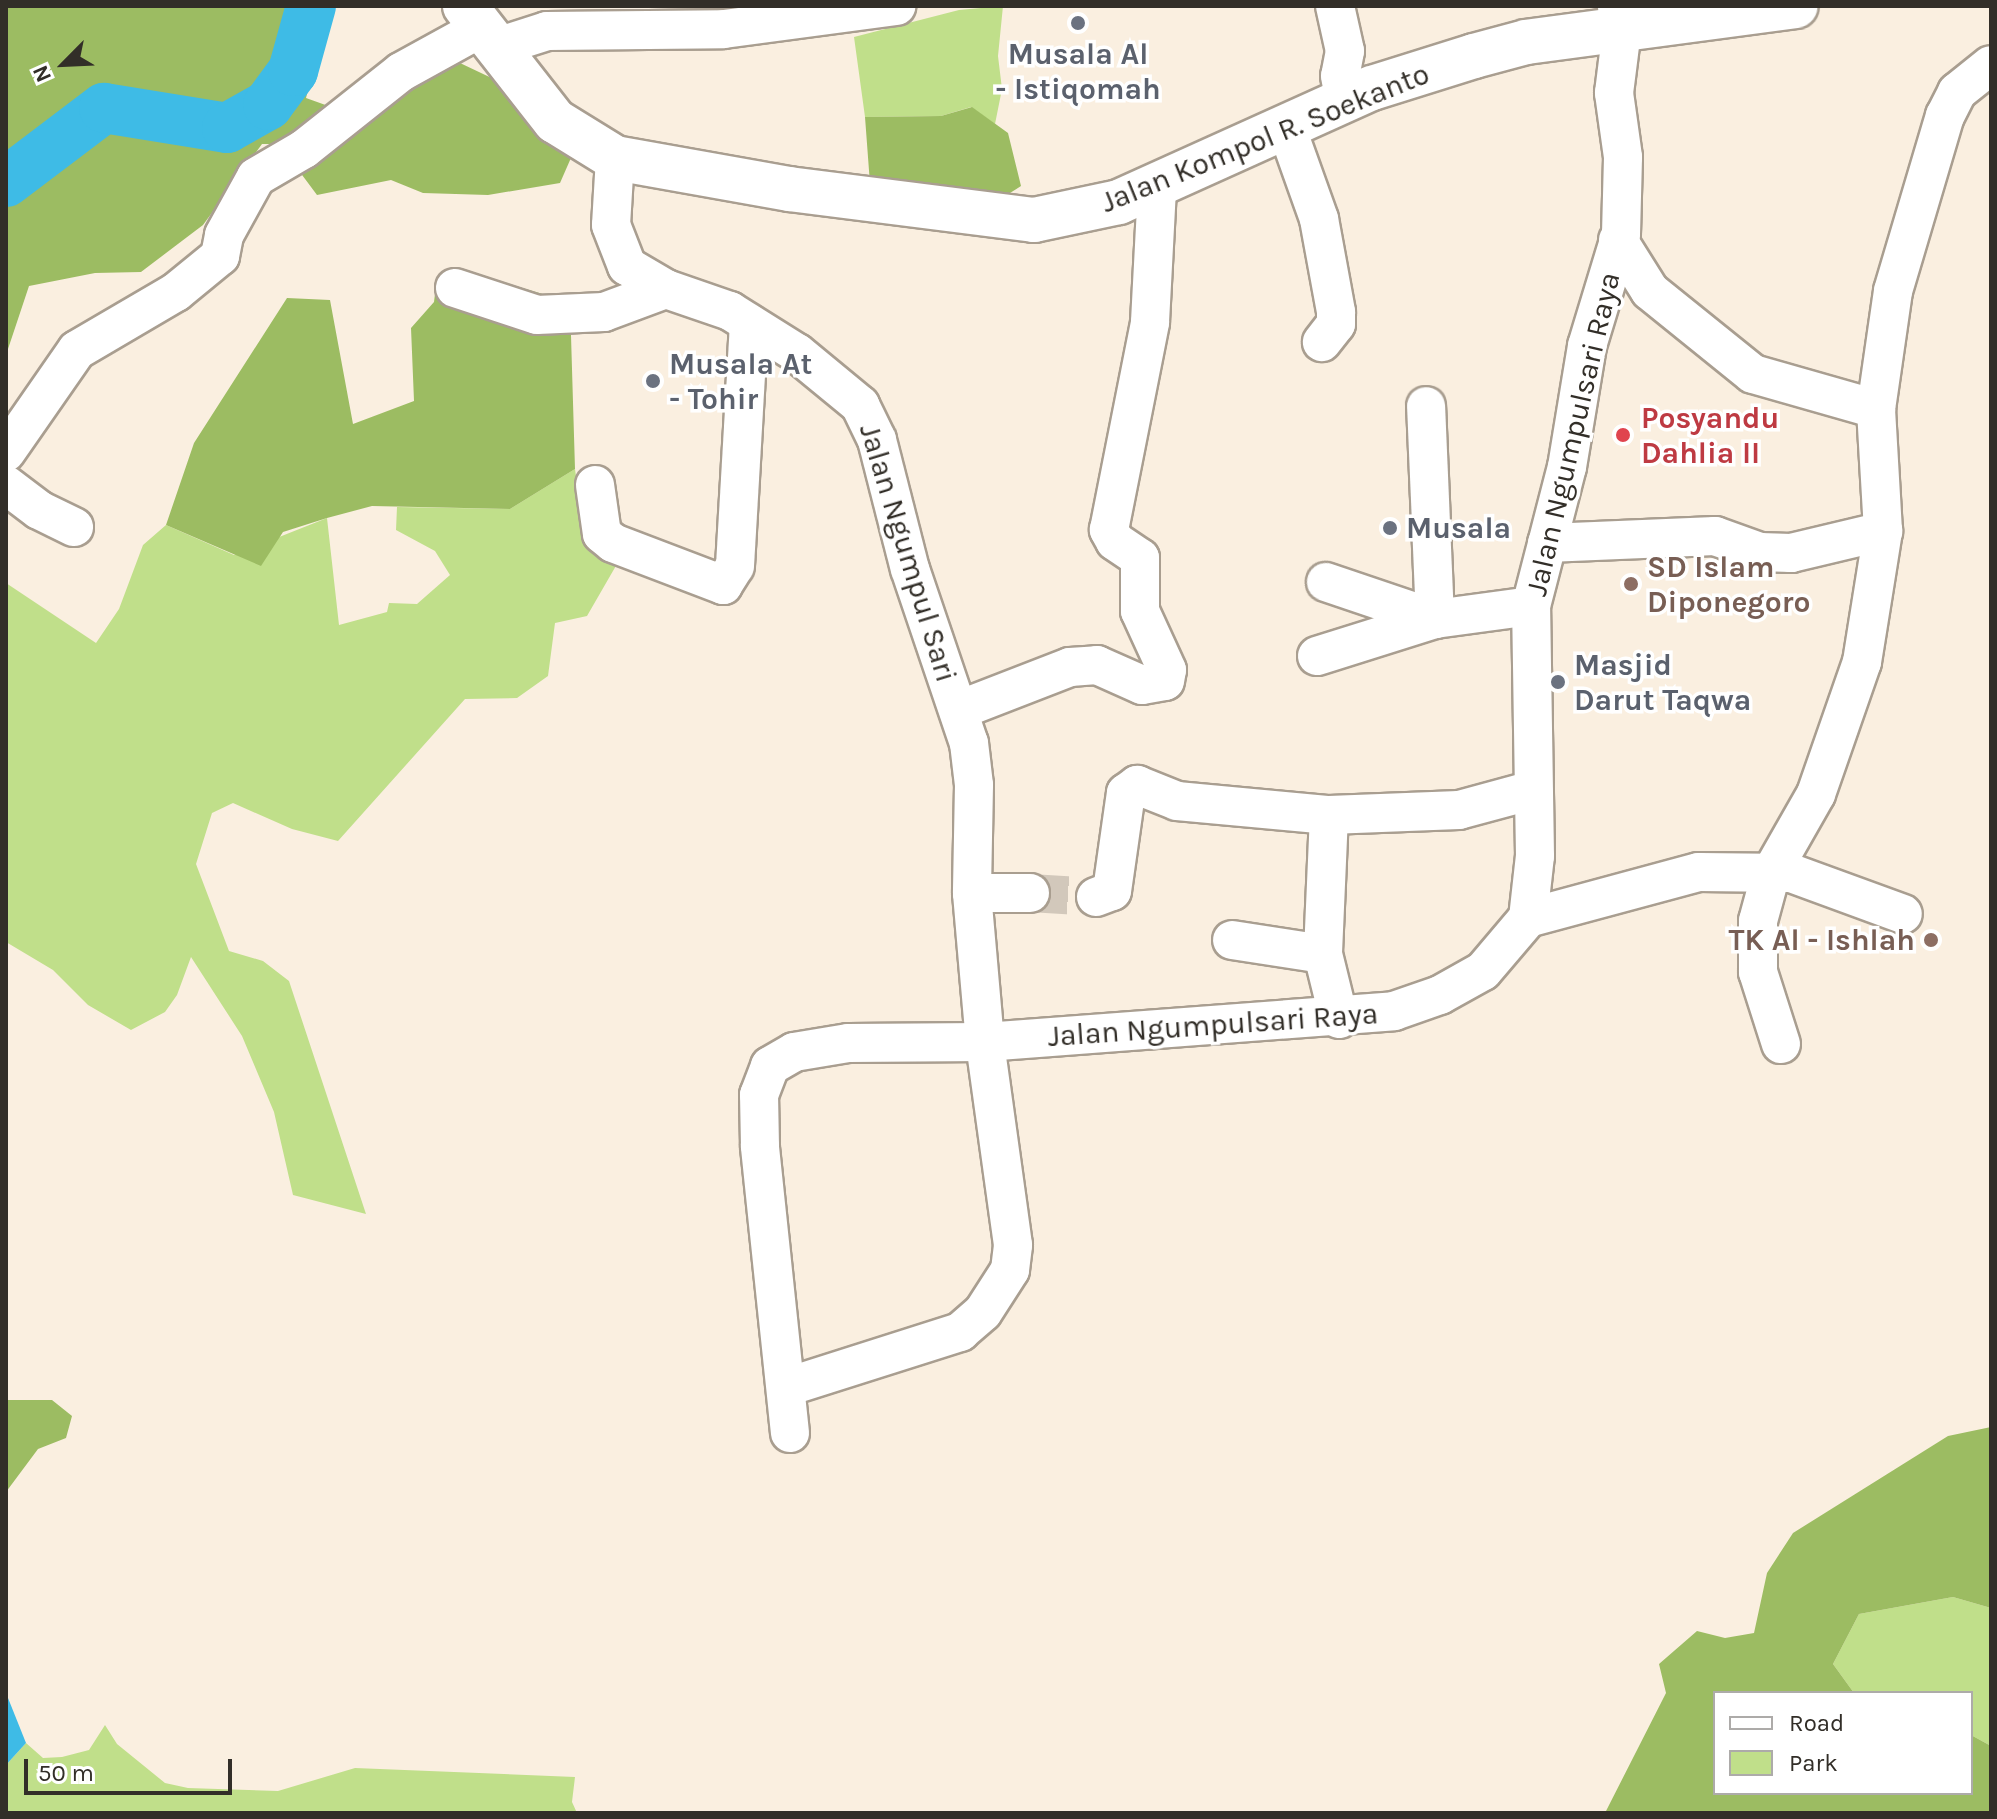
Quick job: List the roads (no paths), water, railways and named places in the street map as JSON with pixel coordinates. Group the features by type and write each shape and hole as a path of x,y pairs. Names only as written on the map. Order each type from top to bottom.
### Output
{"main road":[{"name":"Jalan Kompol R. Soekanto","path":"483,26 555,121 615,158 1003,220 1078,213 1157,187 1345,102 1429,69 1526,42 1620,18 1787,6"}],"street":[{"path":"6,452 77,350 176,292 220,256 224,235 256,177 304,149 401,72 483,26 547,31 724,29 896,6"},
{"path":"1335,6 1345,51 1340,76 1345,102"},
{"name":"Jalan Ngumpulsari Raya","path":"790,1433 760,1146 759,1095 770,1066 794,1052 848,1043 985,1042 1131,1027 1339,1019 1394,1011 1440,995 1483,971 1528,918 1534,894 1531,606 1567,467 1587,346 1618,240 1623,157 1614,93 1620,18"},
{"path":"1781,1044 1758,972 1758,921 1771,873 1816,794 1862,662 1883,531 1876,409 1893,291 1915,207 1957,92 1991,65"},
{"path":"1287,129 1319,219 1336,312 1336,324 1322,342"},
{"name":"Jalan Ngumpul Sari","path":"615,158 611,225 618,251 627,266 666,289 749,323 845,388 860,405 877,440 910,569 959,710 974,785 972,893 985,1042 1013,1245 1010,1270 983,1312 960,1332 787,1387"},
{"path":"959,710 1070,667 1097,665 1142,685 1159,686 1165,681 1167,670 1140,611 1140,558 1115,541 1109,530 1150,322 1157,187"},
{"path":"1618,240 1650,291 1753,374 1876,409"},
{"path":"455,288 552,316 604,312 666,289"},
{"path":"595,485 602,534 613,543 723,585 735,566 749,323"},
{"path":"1426,406 1435,619"},
{"path":"6,485 39,510 74,527"},
{"path":"1547,543 1715,536 1760,552 1791,553 1883,531"},
{"path":"1326,582 1435,619"},
{"path":"1317,656 1435,619 1531,606"},
{"path":"1096,897 1112,891 1126,793 1137,785 1177,801 1329,815 1459,810 1533,790"},
{"path":"1329,815 1323,954 1339,1019"},
{"path":"1528,918 1699,872 1791,873 1903,914"},
{"path":"972,893 1030,893"},
{"path":"1232,940 1323,954"}],"water":[{"path":"6,1693 26,1743 6,1765"}],"waterway":[{"path":"6,182 104,108 227,128 268,105 293,71 311,6"}],"tunnel":[{"path":"1030,893 1096,897"}],"place":[{"name":"Musala Al - Istiqomah","path":"1078,23"},
{"name":"Musala At - Tohir","path":"653,381"},
{"name":"Posyandu Dahlia II","path":"1623,435"},
{"name":"Musala","path":"1390,528"},
{"name":"SD Islam Diponegoro","path":"1631,584"},
{"name":"Masjid Darut Taqwa","path":"1558,682"},
{"name":"TK Al - Ishlah","path":"1931,940"}]}
